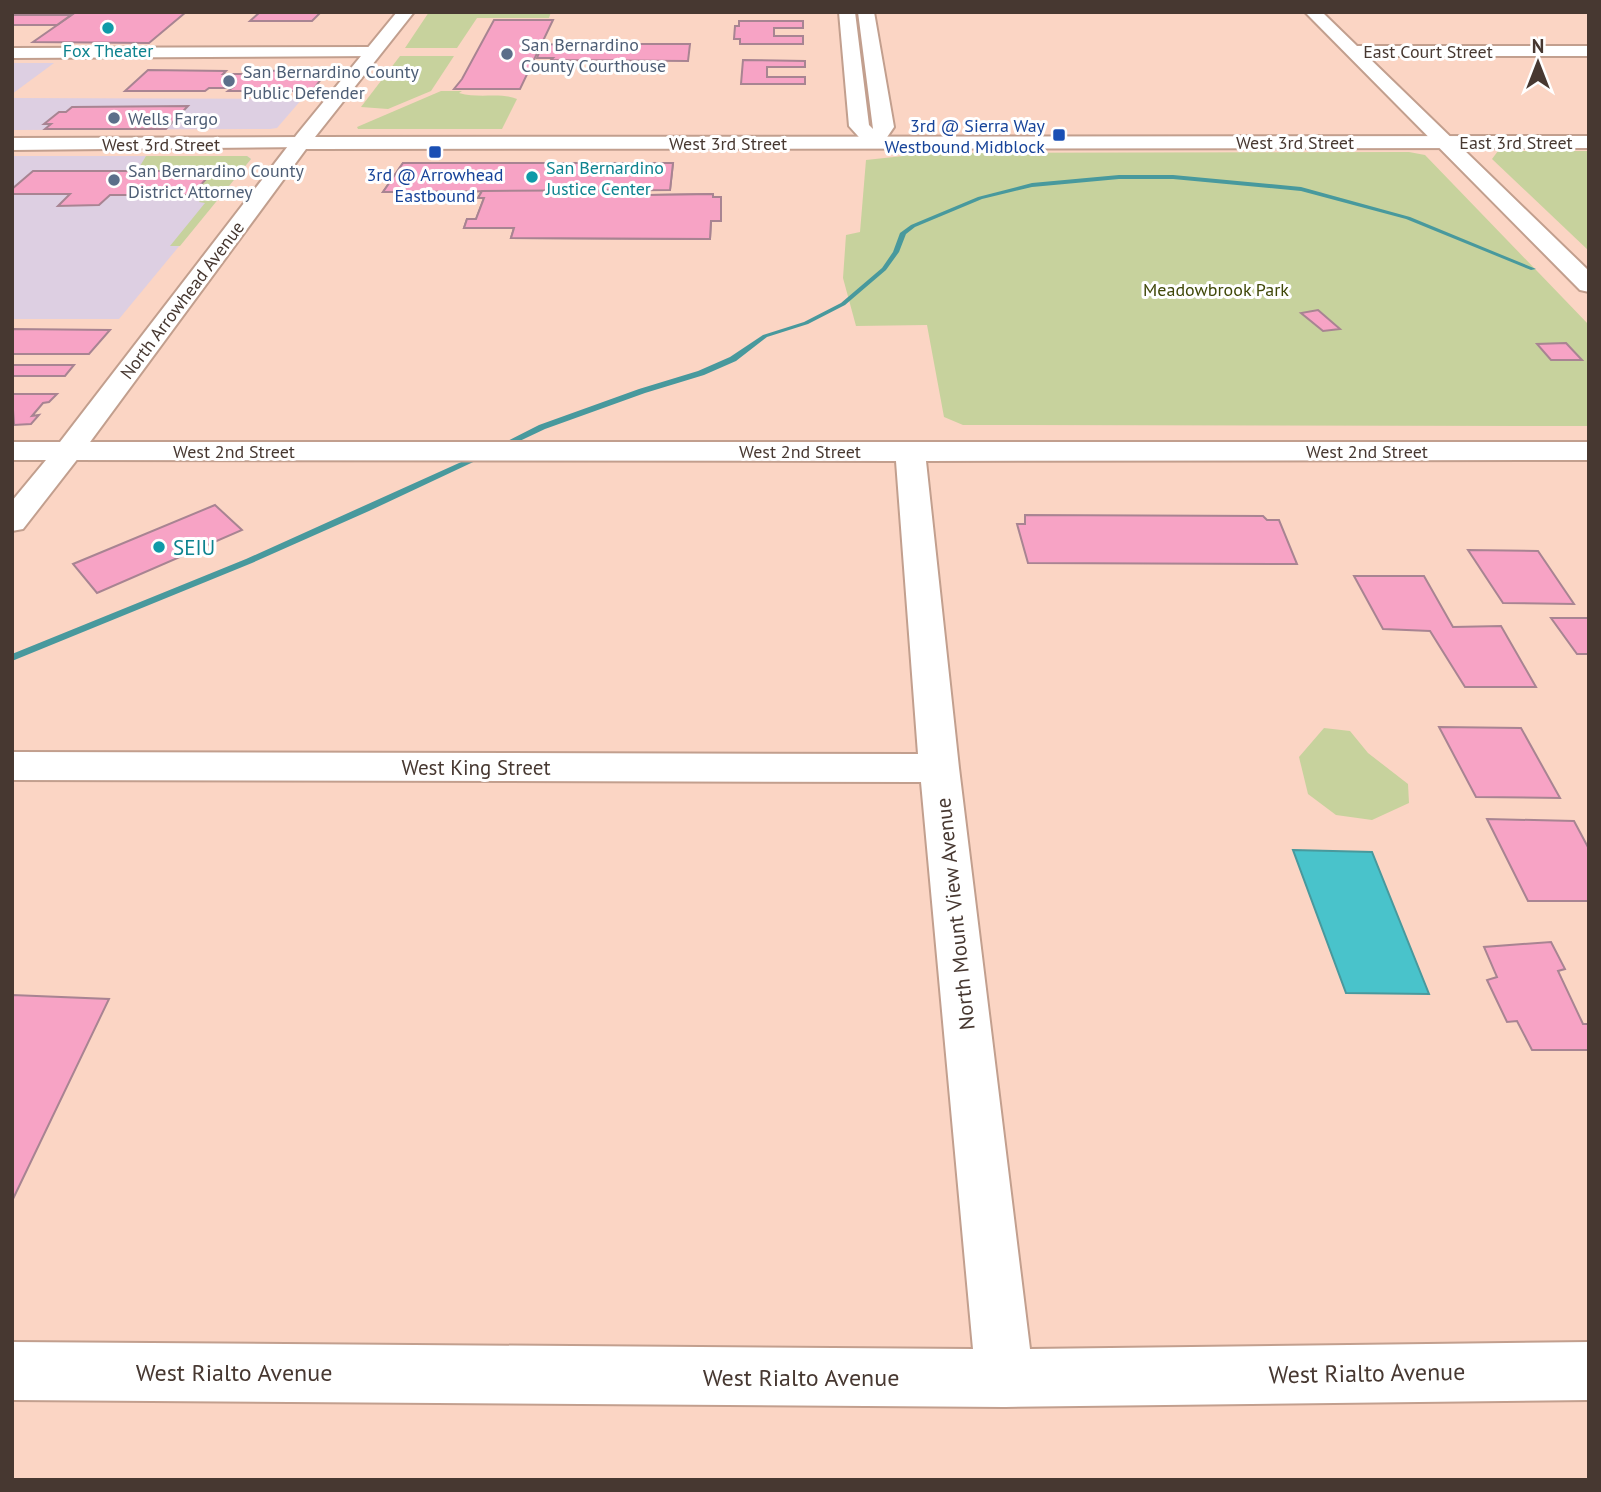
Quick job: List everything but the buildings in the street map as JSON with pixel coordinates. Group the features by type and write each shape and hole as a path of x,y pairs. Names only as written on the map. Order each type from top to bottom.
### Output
{"street":[{"name":"North Arrowhead Avenue","path":"12,522 372,52 406,12"},
{"path":"847,12 859,126 874,142 884,127 866,12"},
{"path":"1313,12 1589,285"},
{"name":"East Court Street","path":"1352,51 1589,51"},
{"path":"12,52 372,52"},
{"name":"West 3rd Street","path":"12,144 1443,142"},
{"name":"East 3rd Street","path":"1443,142 1589,142"},
{"name":"West 2nd Street","path":"12,451 1589,451"},
{"name":"North Mount View Avenue","path":"909,451 939,768 1005,1378"},
{"name":"West King Street","path":"12,765 939,768"},
{"name":"West Rialto Avenue","path":"12,1371 1005,1378 1589,1371"}],"shaded area":[{"path":"12,63 54,63 12,94"},
{"path":"12,98 302,99 277,128 270,129 12,130"},
{"path":"12,156 247,156 251,159 119,319 12,319"}],"green space":[{"path":"429,12 551,12 549,18 477,18 457,48 405,48"},
{"path":"400,56 454,56 431,91 388,109 361,107"},
{"path":"441,91 462,91 459,93 517,99 502,129 357,127"},
{"path":"1498,151 1589,151 1589,251 1492,159"},
{"name":"Meadowbrook Park","path":"1409,152 1425,155 1589,325 1589,426 963,425 944,417 927,325 856,326 843,278 846,235 860,232 866,160 911,153"},
{"path":"146,156 247,156 251,159 180,246 170,246 205,203 199,202 202,198 192,195 212,171 137,171"},
{"path":"1324,728 1350,731 1368,753 1408,784 1409,803 1372,820 1336,815 1308,794 1299,757"}],"water":[{"path":"1293,850 1372,852 1429,994 1346,993"}],"waterway":[{"path":"500,447 542,427 701,373 733,359 765,336 806,323 843,304 884,269 896,252 903,233 913,226 980,198 1032,185 1119,177 1173,177 1301,189 1408,218 1533,269"},
{"path":"12,658 249,561 482,456"}],"place":[{"name":"Fox Theater","path":"108,28"},
{"name":"San Bernardino County Courthouse","path":"507,54"},
{"name":"San Bernardino County Public Defender","path":"229,81"},
{"name":"Wells Fargo","path":"114,118"},
{"name":"3rd @ Sierra Way Westbound Midblock","path":"1059,135"},
{"name":"3rd @ Arrowhead Eastbound","path":"435,152"},
{"name":"San Bernardino Justice Center","path":"532,177"},
{"name":"San Bernardino County District Attorney","path":"114,180"},
{"name":"SEIU","path":"159,547"}]}
